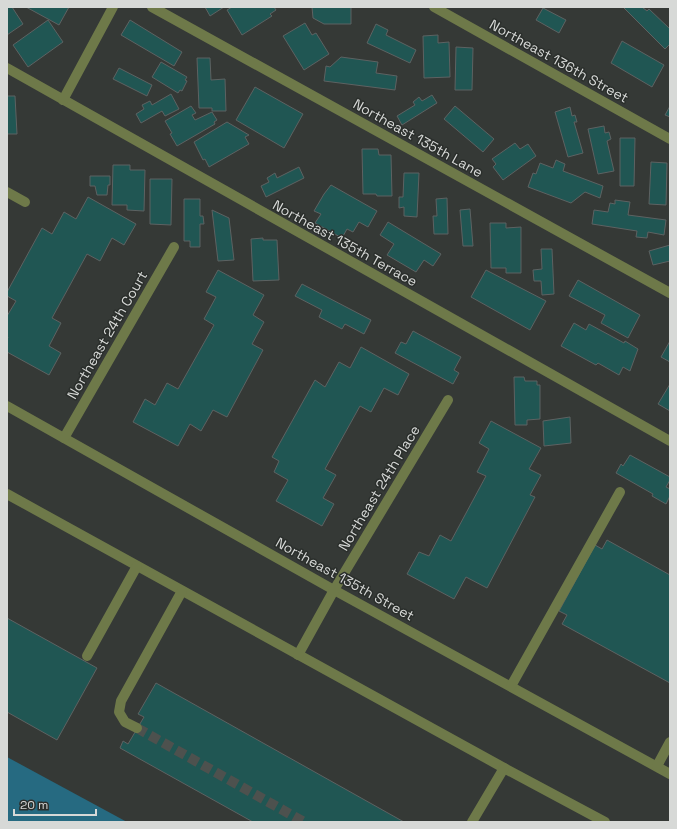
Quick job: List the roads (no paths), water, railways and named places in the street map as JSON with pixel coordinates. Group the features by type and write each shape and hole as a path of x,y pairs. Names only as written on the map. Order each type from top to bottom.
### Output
{"street":[{"path":"63,100 113,7"},
{"name":"Northeast 135th Lane","path":"152,7 670,293"},
{"name":"Northeast 136th Street","path":"434,7 670,139"},
{"name":"Northeast 135th Terrace","path":"7,68 670,442"},
{"path":"7,192 25,202"},
{"name":"Northeast 24th Court","path":"64,438 174,247"},
{"name":"Northeast 24th Place","path":"298,655 334,590 448,400"},
{"name":"Northeast 135th Street","path":"7,406 334,590 670,774"},
{"path":"511,686 620,492"},
{"path":"7,494 504,768 605,822"},
{"path":"87,656 137,566"},
{"path":"137,728 125,722 119,712 121,701 182,591"},
{"path":"657,766 670,742"},
{"path":"472,822 504,768"}],"water":[{"path":"7,757 127,822 7,822"}],"tunnel":[{"path":"137,728 304,822"}]}
